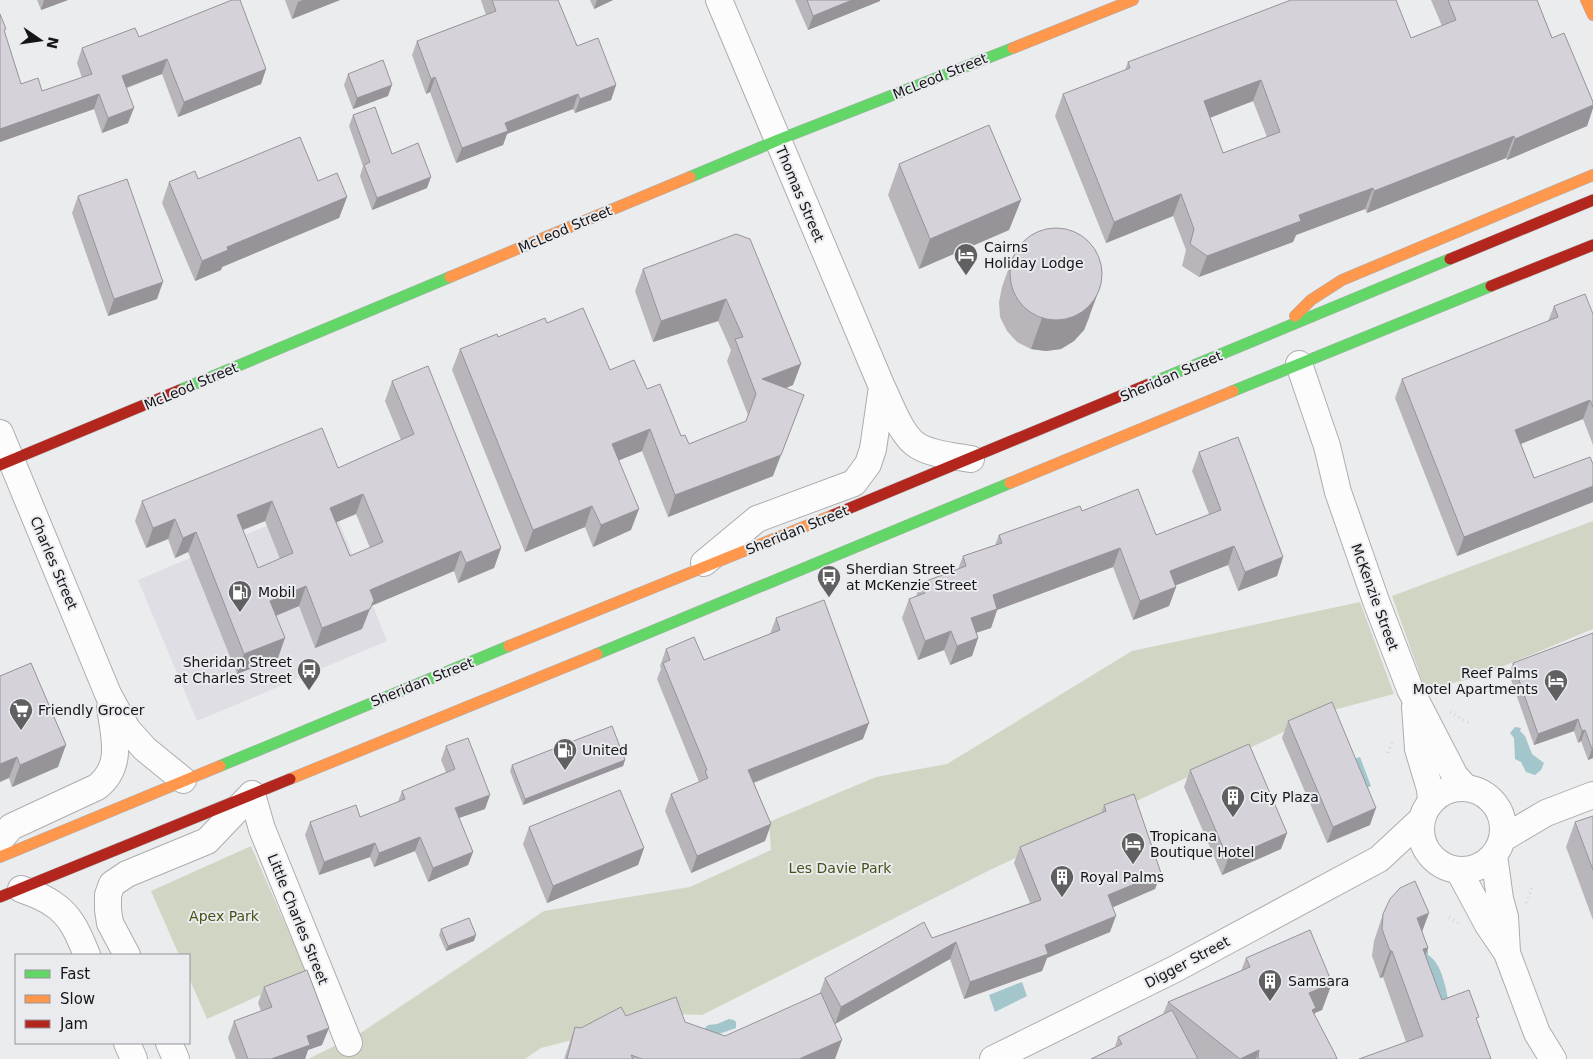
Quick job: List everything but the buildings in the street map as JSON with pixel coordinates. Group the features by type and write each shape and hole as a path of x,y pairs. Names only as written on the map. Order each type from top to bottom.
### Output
{"main road":[{"name":"McLeod Street","path":"6,463 778,140 1133,0"},
{"path":"1586,0 1593,15"},
{"path":"1285,349 1302,308 1325,289 1342,280 1593,175"},
{"name":"Sheridan Street","path":"11,893 494,697 1285,349 1593,200"},
{"name":"Sheridan Street","path":"0,857 183,780 971,459 1285,349 1593,246"}],"street":[{"name":"Thomas Street","path":"719,0 882,387 906,435 918,446 932,451 971,459"},
{"name":"McKenzie Street","path":"1285,349 1325,439 1338,492 1376,601 1415,700 1436,736 1455,776 1466,788"},
{"path":"694,571 757,519 854,483 868,464 873,449 882,387"},
{"name":"Charles Street","path":"0,433 6,463 108,694 127,730 145,749 183,780"},
{"name":"Charles Street","path":"0,840 11,827 104,782 111,771 116,756 108,694"},
{"name":"McKenzie Street","path":"1415,700 1418,748 1430,790 1427,811"},
{"path":"1507,953 1505,917 1500,899 1498,847 1502,821 1494,804 1486,796 1466,788 1453,789 1441,794 1427,811 1421,831 1423,843 1429,854 1448,866 1507,953 1537,1033 1553,1059"},
{"path":"120,953 110,923 108,895 112,884 127,874 207,841 252,794"},
{"name":"Little Charles Street","path":"252,794 262,829 349,1042"},
{"path":"1448,866 1472,869 1485,864 1498,847 1520,827 1546,813 1593,795"},
{"path":"1494,804 1514,811 1546,813"},
{"name":"Digger Street","path":"993,1059 1175,969 1379,859 1427,811"},
{"name":"Digger Street","path":"1379,859 1415,856 1448,866"},
{"path":"11,893 53,903 74,924 87,954"},
{"path":"1537,1033 1540,1059"},
{"path":"127,1044 134,1059"},
{"path":"169,1044 176,1059"}],"shaded area":[{"path":"330,499 387,641 197,721 138,580"}],"green space":[{"path":"1593,521 1593,629 1475,678 1425,689 1392,596"},
{"name":"Les Davie Park","path":"1360,602 1394,694 1326,712 990,870 702,1015 674,1014 541,1048 525,1059 308,1059 359,1034 544,911 690,887 771,850 769,822 876,777 947,764 1132,651"},
{"name":"Apex Park","path":"251,846 307,974 207,1019 190,980 190,954 179,954 151,891"}],"water":[{"path":"1515,727 1521,728 1520,731 1525,736 1532,754 1544,763 1541,770 1535,775 1526,772 1521,762 1515,759 1514,738 1510,733"},
{"path":"1360,757 1371,786 1359,791 1348,761"},
{"path":"1425,948 1428,949 1428,955 1437,964 1443,977 1449,1004 1445,1008 1420,970 1428,964 1426,959 1420,956"},
{"path":"1022,982 1027,996 995,1012 989,995"},
{"path":"729,1019 736,1022 736,1028 719,1034 716,1038 702,1031 708,1025 717,1024"}],"traffic: fast":[{"path":"690,177 778,140 1013,48"},
{"path":"1149,384 1450,259"},
{"path":"180,390 450,277"},
{"path":"1233,391 1491,286"},
{"path":"597,654 1010,483"},
{"path":"220,766 509,646"}],"traffic: slow":[{"path":"1013,48 1133,0"},
{"path":"1586,0 1593,15"},
{"path":"1295,316 1311,300 1342,280 1593,175"},
{"path":"450,277 690,177"},
{"path":"1010,483 1233,391"},
{"path":"509,646 833,515"},
{"path":"290,779 597,654"},
{"path":"0,857 220,766"}],"traffic: jam":[{"path":"1450,259 1593,200"},
{"path":"1491,286 1593,245"},
{"path":"833,515 1149,384"},
{"path":"0,465 180,390"},
{"path":"0,897 290,779"}],"place":[{"name":"Cairns Holiday Lodge","path":"966,276"},
{"name":"Sherdian Street at McKenzie Street","path":"829,598"},
{"name":"Mobil","path":"240,613"},
{"name":"Sheridan Street at Charles Street","path":"309,691"},
{"name":"Reef Palms Motel Apartments","path":"1556,702"},
{"name":"Friendly Grocer","path":"21,731"},
{"name":"United","path":"565,771"},
{"name":"City Plaza","path":"1233,818"},
{"name":"Tropicana Boutique Hotel","path":"1133,865"},
{"name":"Royal Palms","path":"1062,898"},
{"name":"Samsara","path":"1270,1002"}]}
